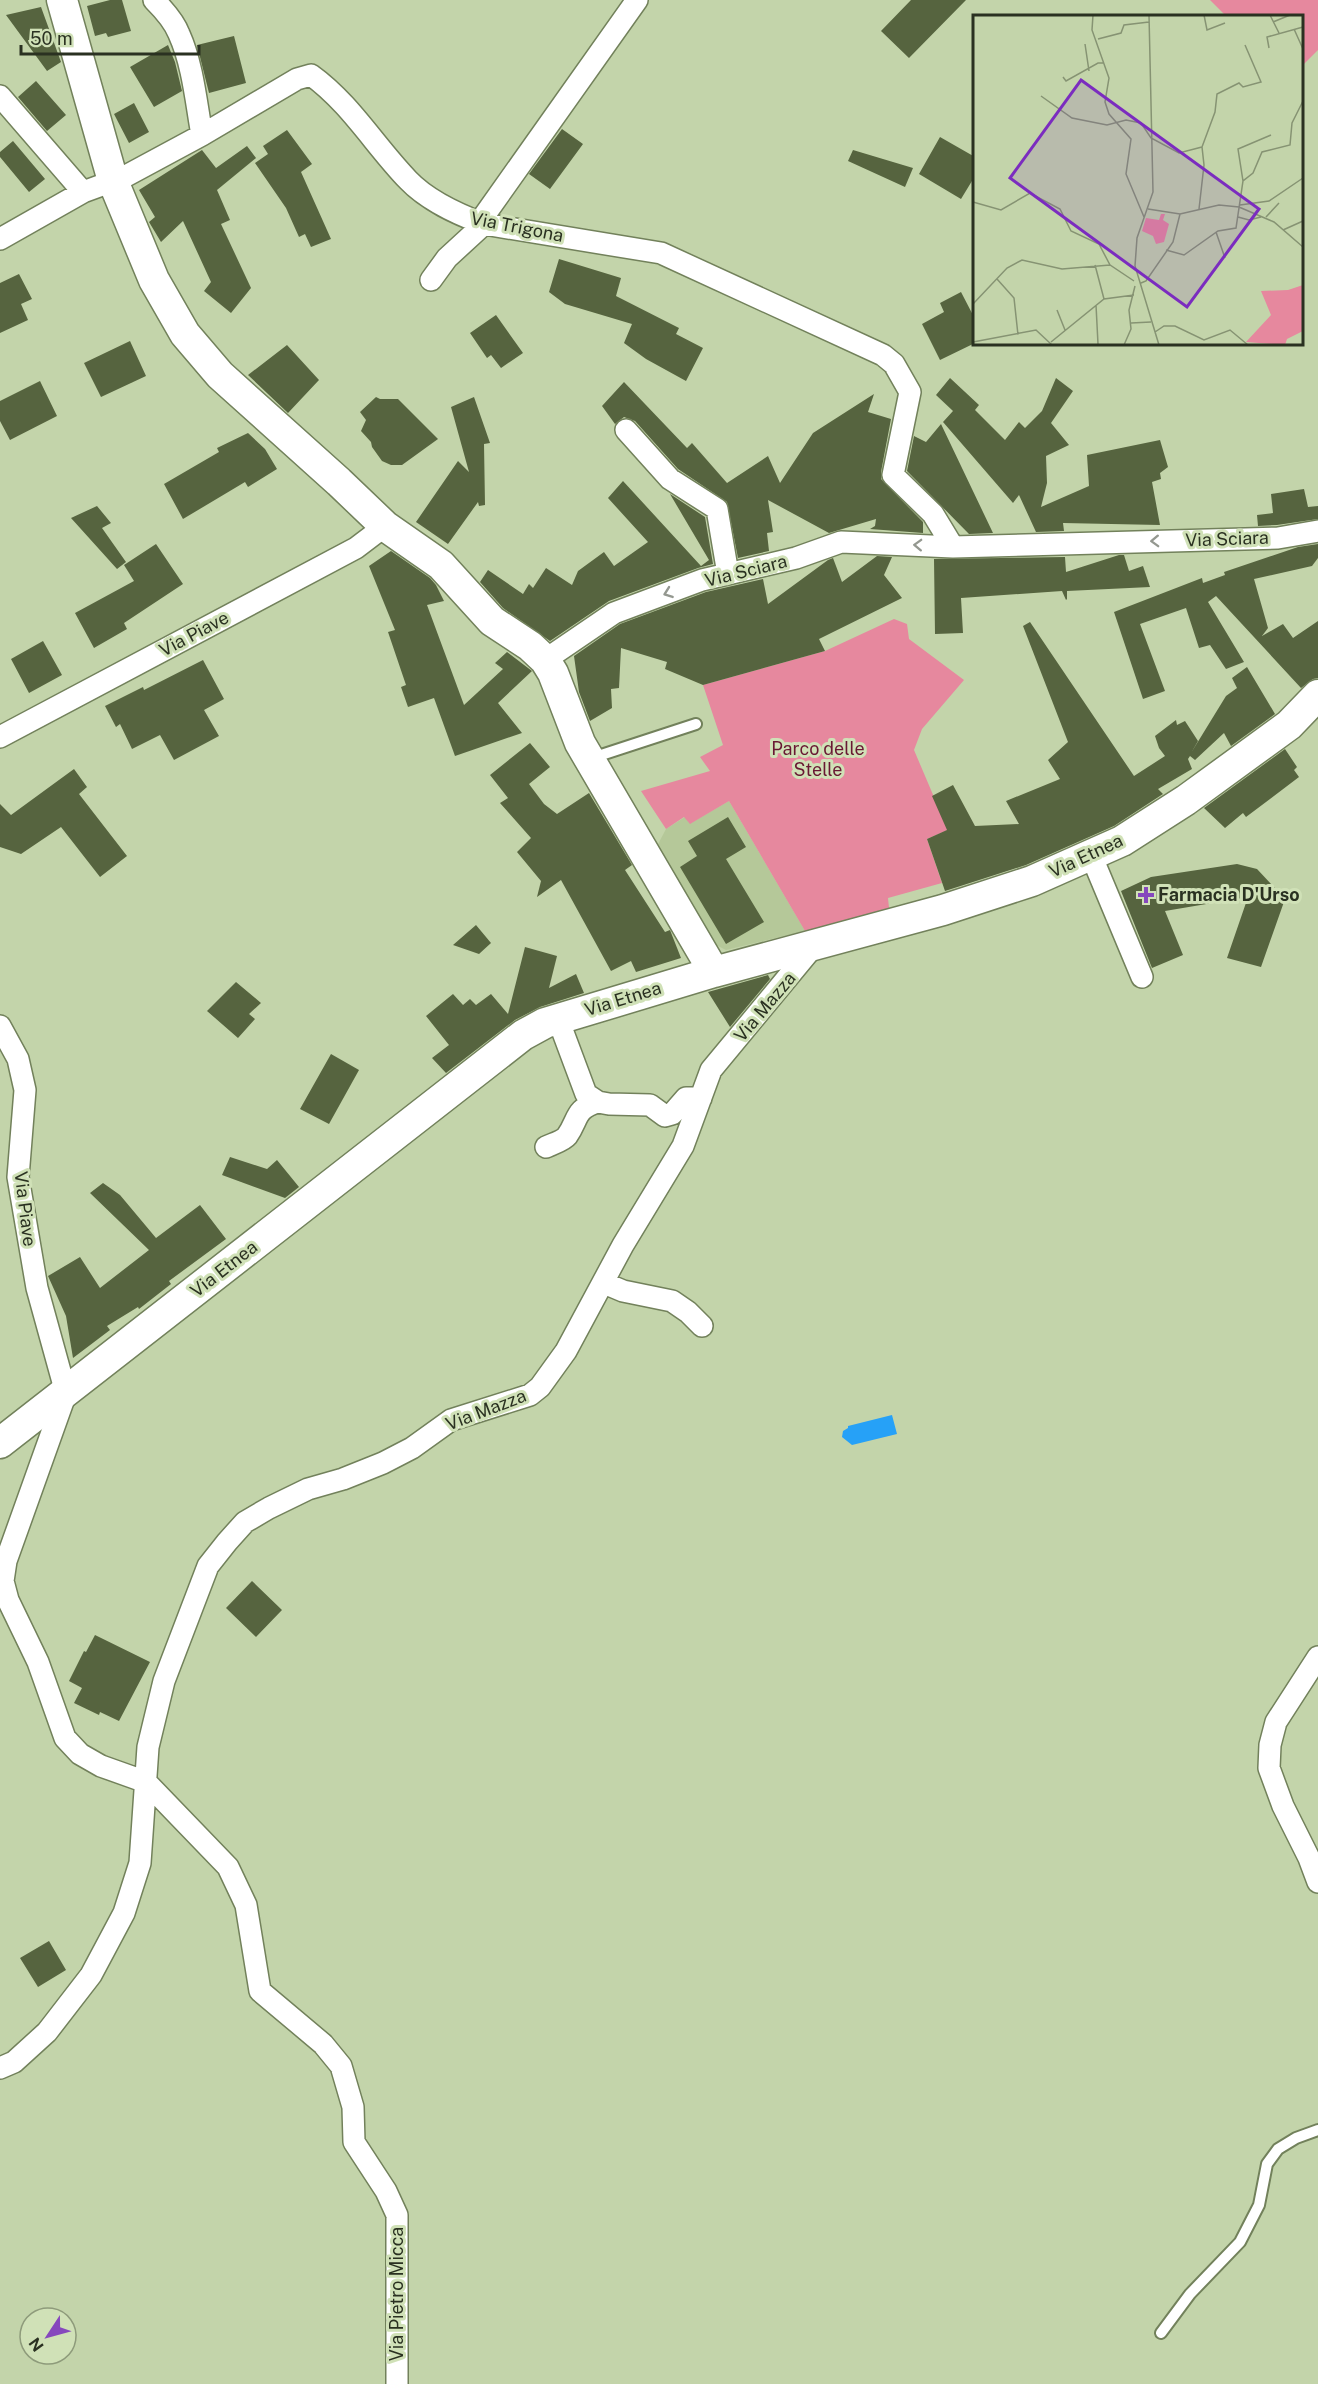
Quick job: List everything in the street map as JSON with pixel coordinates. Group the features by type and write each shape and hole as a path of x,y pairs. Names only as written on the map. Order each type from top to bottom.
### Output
{"main road":[{"path":"62,0 113,182 154,280 185,334 220,375 385,526 441,565 492,621 530,646 545,660 553,673 579,743 714,972"},
{"name":"Via Etnea","path":"0,1443 523,1035 558,1019 817,942 944,910 1032,881 1122,841 1186,800 1289,725 1318,695"}],"street":[{"path":"154,0 164,10 179,33 193,81 202,135"},
{"path":"431,280 447,258 482,224 637,0"},
{"name":"Via Trigona","path":"0,239 83,192 113,182 202,135 297,79 311,75 328,87 410,182 450,210 482,224 661,253 883,355 894,364 910,392 893,475 933,514 953,547"},
{"path":"0,96 83,192"},
{"path":"626,430 670,478 717,509 728,574"},
{"name":"Via Piave","path":"0,737 356,548 385,526"},
{"name":"Via Sciara","path":"545,660 614,613 702,580 796,558 841,542 953,547 1278,538 1318,531"},
{"path":"1091,855 1142,977"},
{"name":"Via Mazza","path":"0,2068 14,2062 47,2032 91,1975 124,1913 140,1863 148,1747 164,1681 208,1566 245,1522 269,1508 308,1489 343,1479 383,1463 412,1448 451,1420 530,1395 540,1387 566,1351 623,1245 683,1146 711,1070 817,942"},
{"path":"558,1019 586,1094 598,1102"},
{"name":"Via Piave","path":"0,1026 18,1059 25,1090 18,1177 37,1288 66,1393"},
{"path":"546,1147 566,1137 576,1116 585,1106 598,1102 650,1105 665,1116 672,1114 686,1098 701,1098"},
{"path":"604,1283 623,1291 672,1301 702,1326"},
{"name":"Via Pietro Micca","path":"66,1393 6,1561 3,1581 8,1600 38,1662 65,1738 80,1754 101,1766 146,1782 228,1867 246,1905 260,1991 323,2044 341,2066 353,2107 354,2142 386,2191 396,2215 397,2384"},
{"path":"1318,1657 1276,1722 1270,1745 1269,1768 1283,1806 1309,1858 1318,1882"}],"lane":[{"path":"589,759 696,724"},
{"path":"1161,2333 1190,2294 1240,2242 1259,2205 1267,2164 1278,2149 1296,2138 1318,2130"}],"shaded area":[{"path":"729,801 805,931 726,950 714,944 656,848 666,829 685,817 691,823"}],"green space":[{"path":"1210,0 1318,0 1318,50 1303,65 1303,15 1225,15"},
{"name":"Parco delle Stelle","path":"894,619 907,624 909,639 964,680 922,729 914,750 948,830 927,839 942,883 888,898 889,908 805,931 729,801 690,824 684,817 666,829 641,791 710,771 700,757 723,745 703,685 825,651"}],"water":[{"path":"892,1415 897,1434 852,1445 842,1437 843,1431 848,1426"}],"building":[{"path":"110,0 122,0 131,31 108,37 106,33 95,36 87,6"},
{"path":"911,0 966,0 909,58 881,31"},
{"path":"41,7 61,62 47,71 6,15"},
{"path":"234,36 246,83 209,93 197,45"},
{"path":"168,45 182,91 154,107 130,67"},
{"path":"36,81 66,115 47,131 18,97"},
{"path":"134,103 149,132 129,143 114,114"},
{"path":"562,129 583,144 550,189 529,174"},
{"path":"287,130 312,164 301,172 331,239 311,247 305,234 299,237 286,208 255,163 268,154 263,146"},
{"path":"940,137 973,156 973,179 961,199 919,174"},
{"path":"13,141 45,179 29,192 0,157 0,152"},
{"path":"247,146 256,158 217,190 230,220 221,224 251,288 231,313 204,291 211,282 183,221 161,242 149,222 155,217 139,190 202,150 216,168"},
{"path":"853,150 913,168 905,187 848,161"},
{"path":"559,259 621,278 616,296 679,328 676,334 703,348 686,381 646,359 624,343 632,324 565,304 549,292"},
{"path":"19,274 32,299 21,304 28,320 0,333 0,283"},
{"path":"961,292 973,315 973,344 940,360 922,324 944,312 940,303"},
{"path":"496,315 523,353 501,368 491,355 487,358 470,333"},
{"path":"130,341 146,376 101,397 84,363"},
{"path":"287,345 319,380 288,413 248,375"},
{"path":"950,378 979,405 975,410 1005,440 1019,422 1025,428 1042,411 1056,378 1073,391 1051,423 1069,445 1046,456 1047,483 1041,507 1089,486 1087,455 1160,440 1168,467 1160,473 1161,479 1152,482 1160,525 1063,523 1064,531 1036,532 1019,495 1013,503 943,422 953,411 936,395"},
{"path":"40,381 57,416 10,440 0,421 0,401"},
{"path":"624,382 687,448 692,443 727,483 768,456 780,483 813,433 874,394 868,412 891,419 881,479 923,522 923,533 870,529 875,526 876,519 829,533 768,500 773,532 767,533 769,551 738,558 727,502 678,469 635,421 624,417 615,424 602,406"},
{"path":"376,397 398,399 438,439 402,465 391,465 382,461 371,442 361,431 366,420 360,412"},
{"path":"474,397 490,443 484,444 485,505 479,506 478,502 448,544 416,522 458,461 469,472 451,407"},
{"path":"941,424 993,533 969,534 907,471 914,436 926,442"},
{"path":"248,433 265,449 277,469 248,487 245,482 183,519 164,484 219,452 217,448"},
{"path":"623,481 701,566 709,560 670,494 705,517 713,564 609,601 550,641 503,608 480,582 488,570 523,594 529,584 533,588 546,568 572,585 578,571 604,552 614,566 648,542 608,498"},
{"path":"1304,489 1308,507 1318,506 1318,519 1258,526 1257,515 1273,513 1271,494"},
{"path":"97,506 111,523 102,528 126,562 117,569 71,518"},
{"path":"156,544 183,584 124,623 127,629 94,648 75,613 134,581 124,565"},
{"path":"1318,544 1318,558 1312,566 1254,579 1268,628 1262,636 1283,624 1293,638 1318,621 1318,678 1301,688 1216,596 1208,602 1244,662 1226,669 1210,645 1199,648 1186,608 1140,624 1165,691 1143,699 1114,612 1202,578 1203,583 1225,575 1224,572 1298,547"},
{"path":"391,551 430,578 444,601 427,605 464,705 503,669 495,663 507,652 532,671 498,703 522,733 455,756 434,698 408,707 401,687 406,685 388,632 395,630 369,566"},
{"path":"1124,555 1129,571 1143,566 1150,587 1067,591 1066,600 1062,591 961,598 963,633 935,634 934,559 1065,557 1066,572"},
{"path":"877,556 892,557 884,575 902,598 819,639 825,651 703,685 665,669 667,662 621,648 619,688 611,689 612,708 590,721 579,692 574,656 620,624 706,592 763,579 768,604 828,560 833,558 842,582"},
{"path":"1030,622 1134,776 1165,756 1155,736 1176,720 1177,725 1185,721 1198,741 1191,753 1226,696 1237,688 1232,678 1247,667 1275,714 1231,746 1224,733 1195,760 1190,756 1188,759 1192,769 1158,789 1163,794 1114,826 1026,865 945,891 927,839 947,830 932,796 953,785 975,826 1019,824 1006,801 1060,779 1048,760 1068,742 1023,626"},
{"path":"43,641 62,675 29,693 11,659"},
{"path":"203,660 224,699 204,710 219,736 174,760 160,735 132,749 120,724 116,727 105,706 143,687 144,690"},
{"path":"530,743 550,767 529,784 544,804 557,814 589,793 632,865 625,870 665,932 670,930 681,958 636,972 631,961 611,971 561,880 537,897 541,881 517,852 531,838 500,803 508,798 490,775"},
{"path":"1285,749 1297,767 1294,770 1299,777 1246,817 1243,813 1225,828 1204,808"},
{"path":"74,769 87,787 79,794 127,856 100,877 61,827 21,854 0,847 0,804 11,815"},
{"path":"728,817 746,847 726,859 764,922 726,944 680,867 697,856 688,841"},
{"path":"1237,864 1257,869 1285,899 1261,967 1227,958 1248,897 1165,911 1183,955 1152,968 1121,891 1151,877"},
{"path":"476,925 491,943 479,954 453,945"},
{"path":"525,947 557,956 549,988 576,974 584,993 540,1007 515,1020 446,1073 432,1058 449,1045 426,1016 453,994 463,1005 470,999 476,1005 491,994 508,1014"},
{"path":"768,975 770,979 730,1027 708,992"},
{"path":"236,982 261,1003 249,1014 255,1019 238,1038 207,1011"},
{"path":"331,1054 359,1070 329,1124 300,1109"},
{"path":"230,1157 267,1169 277,1160 299,1187 285,1198 222,1175"},
{"path":"103,1183 120,1195 156,1238 200,1205 226,1239 169,1281 171,1284 139,1309 138,1307 107,1326 110,1330 73,1358 66,1316 48,1276 80,1257 100,1288 149,1250 90,1193"},
{"path":"252,1581 282,1610 256,1637 226,1608"},
{"path":"95,1635 150,1662 119,1721 100,1712 99,1715 74,1703 82,1688 69,1681"},
{"path":"49,1941 66,1970 38,1987 20,1958"}],"place":[{"name":"Farmacia D'Urso","path":"1146,895"}]}
